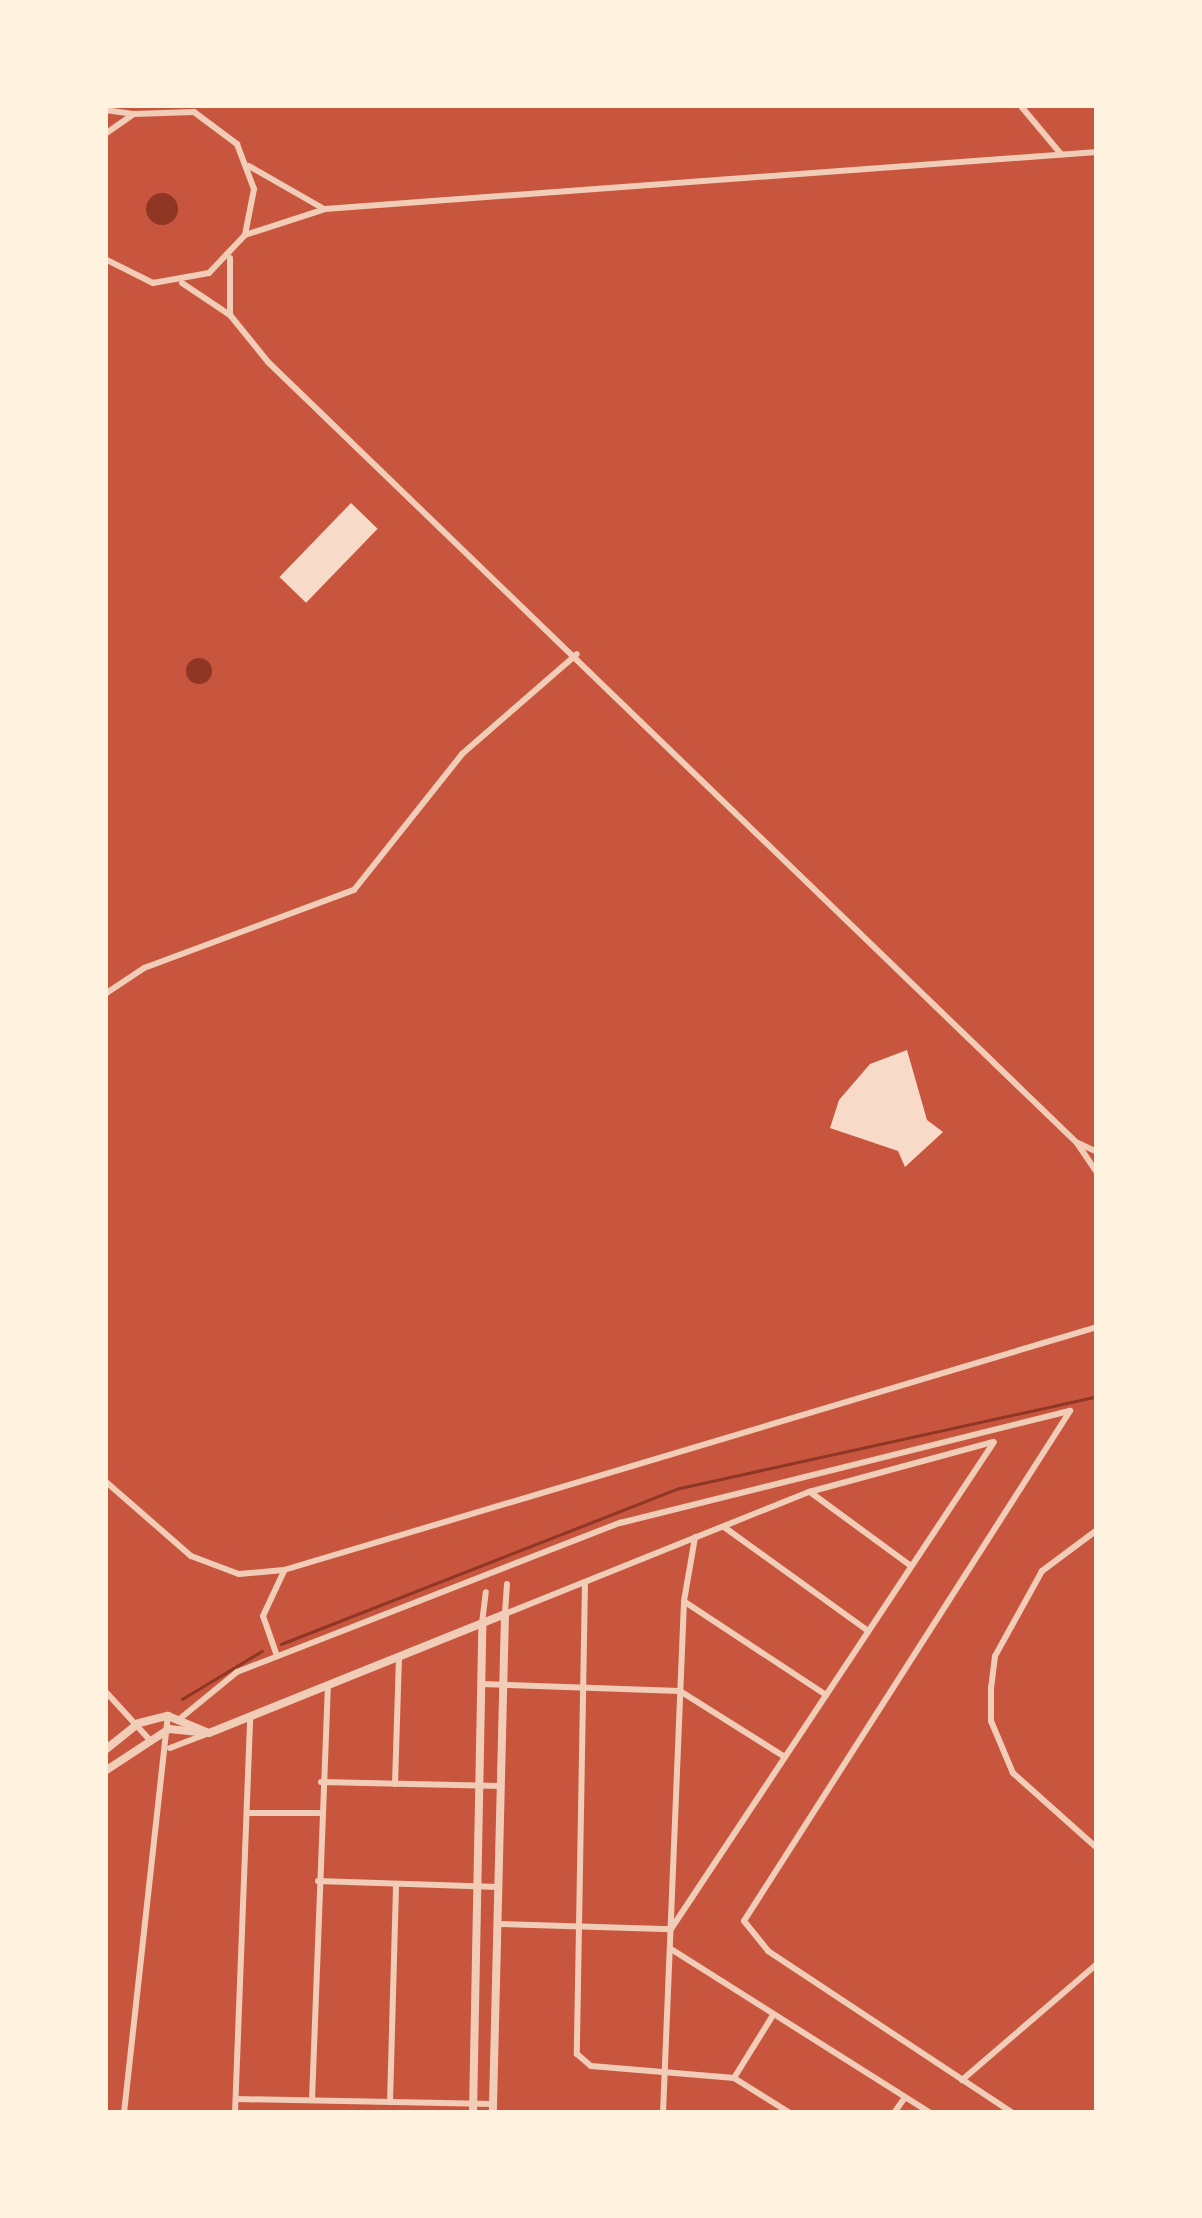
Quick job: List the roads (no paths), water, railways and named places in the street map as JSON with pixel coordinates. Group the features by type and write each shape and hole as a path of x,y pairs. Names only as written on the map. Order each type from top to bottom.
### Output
{"street":[{"path":"1020,105 1061,154"},
{"path":"105,110 134,114 194,112 220,126 249,166 325,209"},
{"path":"105,134 134,114"},
{"path":"244,235 325,209 1097,152"},
{"path":"182,283 231,255 244,235 249,166"},
{"path":"230,315 231,255"},
{"path":"105,259 140,279 182,283 230,315 268,362 577,654 1077,1143 1097,1173"},
{"path":"105,994 144,968 354,890 462,754 577,654"},
{"path":"1077,1143 1097,1152"},
{"path":"105,1482 191,1556 240,1574 284,1570 1097,1328"},
{"path":"182,1717 237,1672 681,1503 1070,1411 764,1877 744,1921 768,1950 1013,2113"},
{"path":"170,1748 809,1492 994,1442 671,1930"},
{"path":"809,1492 912,1566"},
{"path":"723,1526 868,1631"},
{"path":"1097,1530 1042,1571 995,1656 990,1687 992,1721 1013,1774 1097,1848"},
{"path":"663,2113 684,1601 695,1537"},
{"path":"277,1656 263,1616 284,1570"},
{"path":"584,1582 581,2064 665,2068 734,2078 790,2113"},
{"path":"236,2099 493,2108 507,1584"},
{"path":"473,2108 482,1623 486,1592"},
{"path":"684,1601 826,1695"},
{"path":"395,1784 398,1656"},
{"path":"481,1684 680,1691 785,1757"},
{"path":"312,2100 319,1813 328,1685"},
{"path":"105,1691 140,1723 148,1738"},
{"path":"124,2113 170,1748 168,1716"},
{"path":"105,1750 140,1723 168,1716 182,1717 208,1733"},
{"path":"234,2113 250,1716"},
{"path":"105,1771 148,1738 169,1729 208,1733"},
{"path":"322,1782 501,1786"},
{"path":"247,1814 319,1813"},
{"path":"318,1881 498,1887"},
{"path":"390,2102 396,1884"},
{"path":"498,1924 671,1930"},
{"path":"670,1948 930,2113"},
{"path":"962,2080 1097,1964"},
{"path":"734,2078 773,2015"},
{"path":"894,2113 905,2097"}],"waterway":[{"path":"281,1644 680,1488 1097,1396"},
{"path":"182,1699 262,1651"}]}
